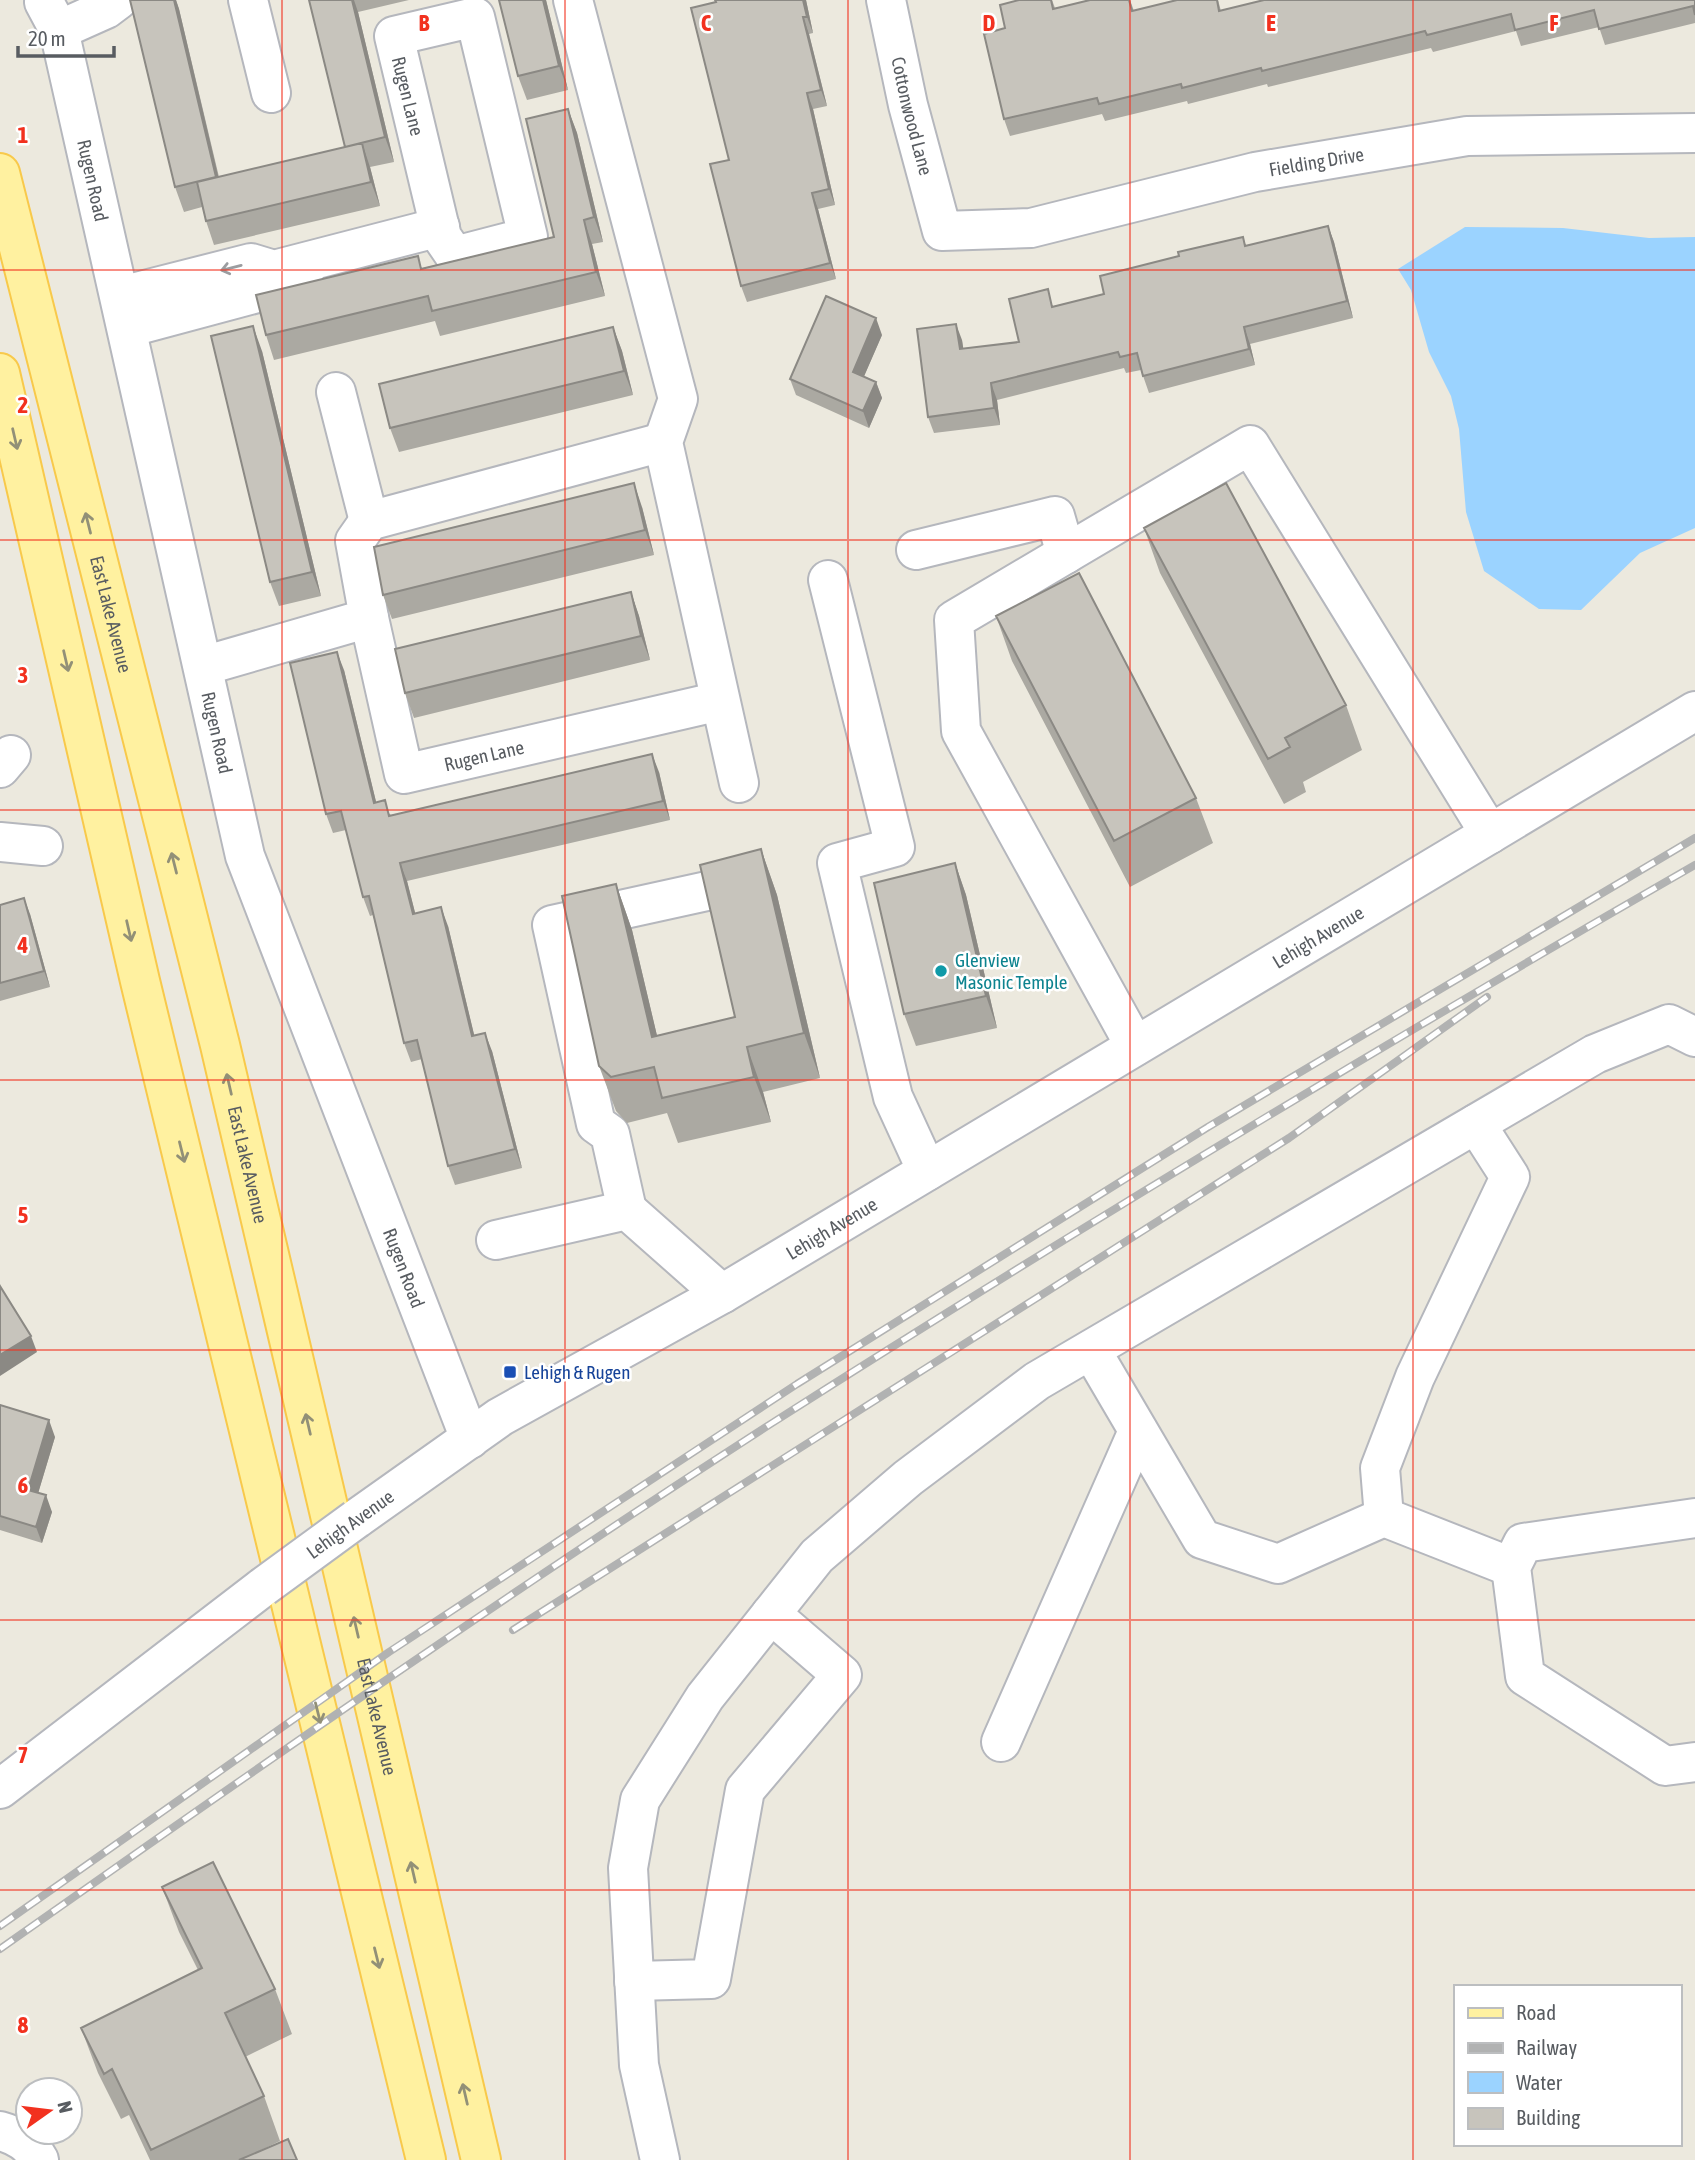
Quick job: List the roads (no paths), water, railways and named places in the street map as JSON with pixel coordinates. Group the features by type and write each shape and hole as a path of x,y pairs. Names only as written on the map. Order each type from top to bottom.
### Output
{"main road":[{"name":"East Lake Avenue","path":"0,173 220,1045 481,2160"},
{"path":"0,373 140,981 426,2160"}],"street":[{"name":"Rugen Road","path":"118,0 106,9 52,16 124,312 245,856 470,1439"},
{"path":"248,0 271,93"},
{"path":"573,0 678,399 663,442 739,783"},
{"name":"Cottonwood Lane","path":"886,0 908,105 942,231"},
{"name":"Rugen Lane","path":"475,17 528,237 455,256 441,232 394,36 475,17"},
{"path":"502,128 600,105"},
{"name":"Fielding Drive","path":"942,231 1031,228 1255,172 1467,136 1695,133"},
{"path":"124,312 261,292 275,282 441,232"},
{"path":"336,392 369,521 663,442"},
{"path":"1135,1046 961,731 954,620 1250,445 1490,834"},
{"path":"916,550 1055,516 1066,554"},
{"name":"Rugen Lane","path":"369,521 355,541 369,618 404,774 720,701"},
{"path":"828,580 895,847 837,863 893,1097 927,1171"},
{"path":"203,666 369,618"},
{"name":"Lehigh Avenue","path":"0,1789 263,1587 500,1417 722,1294 1695,711"},
{"path":"0,842 43,846"},
{"path":"707,891 552,925 596,1124 610,1134 627,1210 722,1294"},
{"path":"660,2160 639,2065 634,1981 628,1867 640,1800 705,1697 817,1556 908,1478 1037,1381 1595,1054 1669,1024 1695,1037"},
{"path":"1384,1517 1380,1468 1415,1377 1510,1177 1476,1124"},
{"path":"496,1240 627,1210"},
{"path":"1091,1350 1202,1539 1278,1564 1384,1517 1511,1567"},
{"path":"1001,1742 1138,1431"},
{"path":"1695,1518 1523,1543 1511,1567 1525,1676 1665,1766 1695,1762"},
{"path":"634,1981 710,1979 745,1790 842,1675 771,1614"},
{"path":"0,2131 12,2134 32,2146 39,2160"}],"water":[{"path":"1465,227 1563,228 1649,238 1695,237 1695,528 1640,553 1581,610 1539,609 1484,571 1466,512 1459,429 1451,396 1429,352 1411,290 1398,269"}],"railway":[{"path":"0,1926 389,1652 797,1384 1208,1127 1695,838"},
{"path":"0,1949 382,1683 769,1425 1229,1140 1695,865"},
{"path":"513,1630 1289,1138 1487,997"}],"place":[{"name":"Glenview Masonic Temple","path":"941,971"},
{"name":"Lehigh & Rugen","path":"510,1372"}]}
